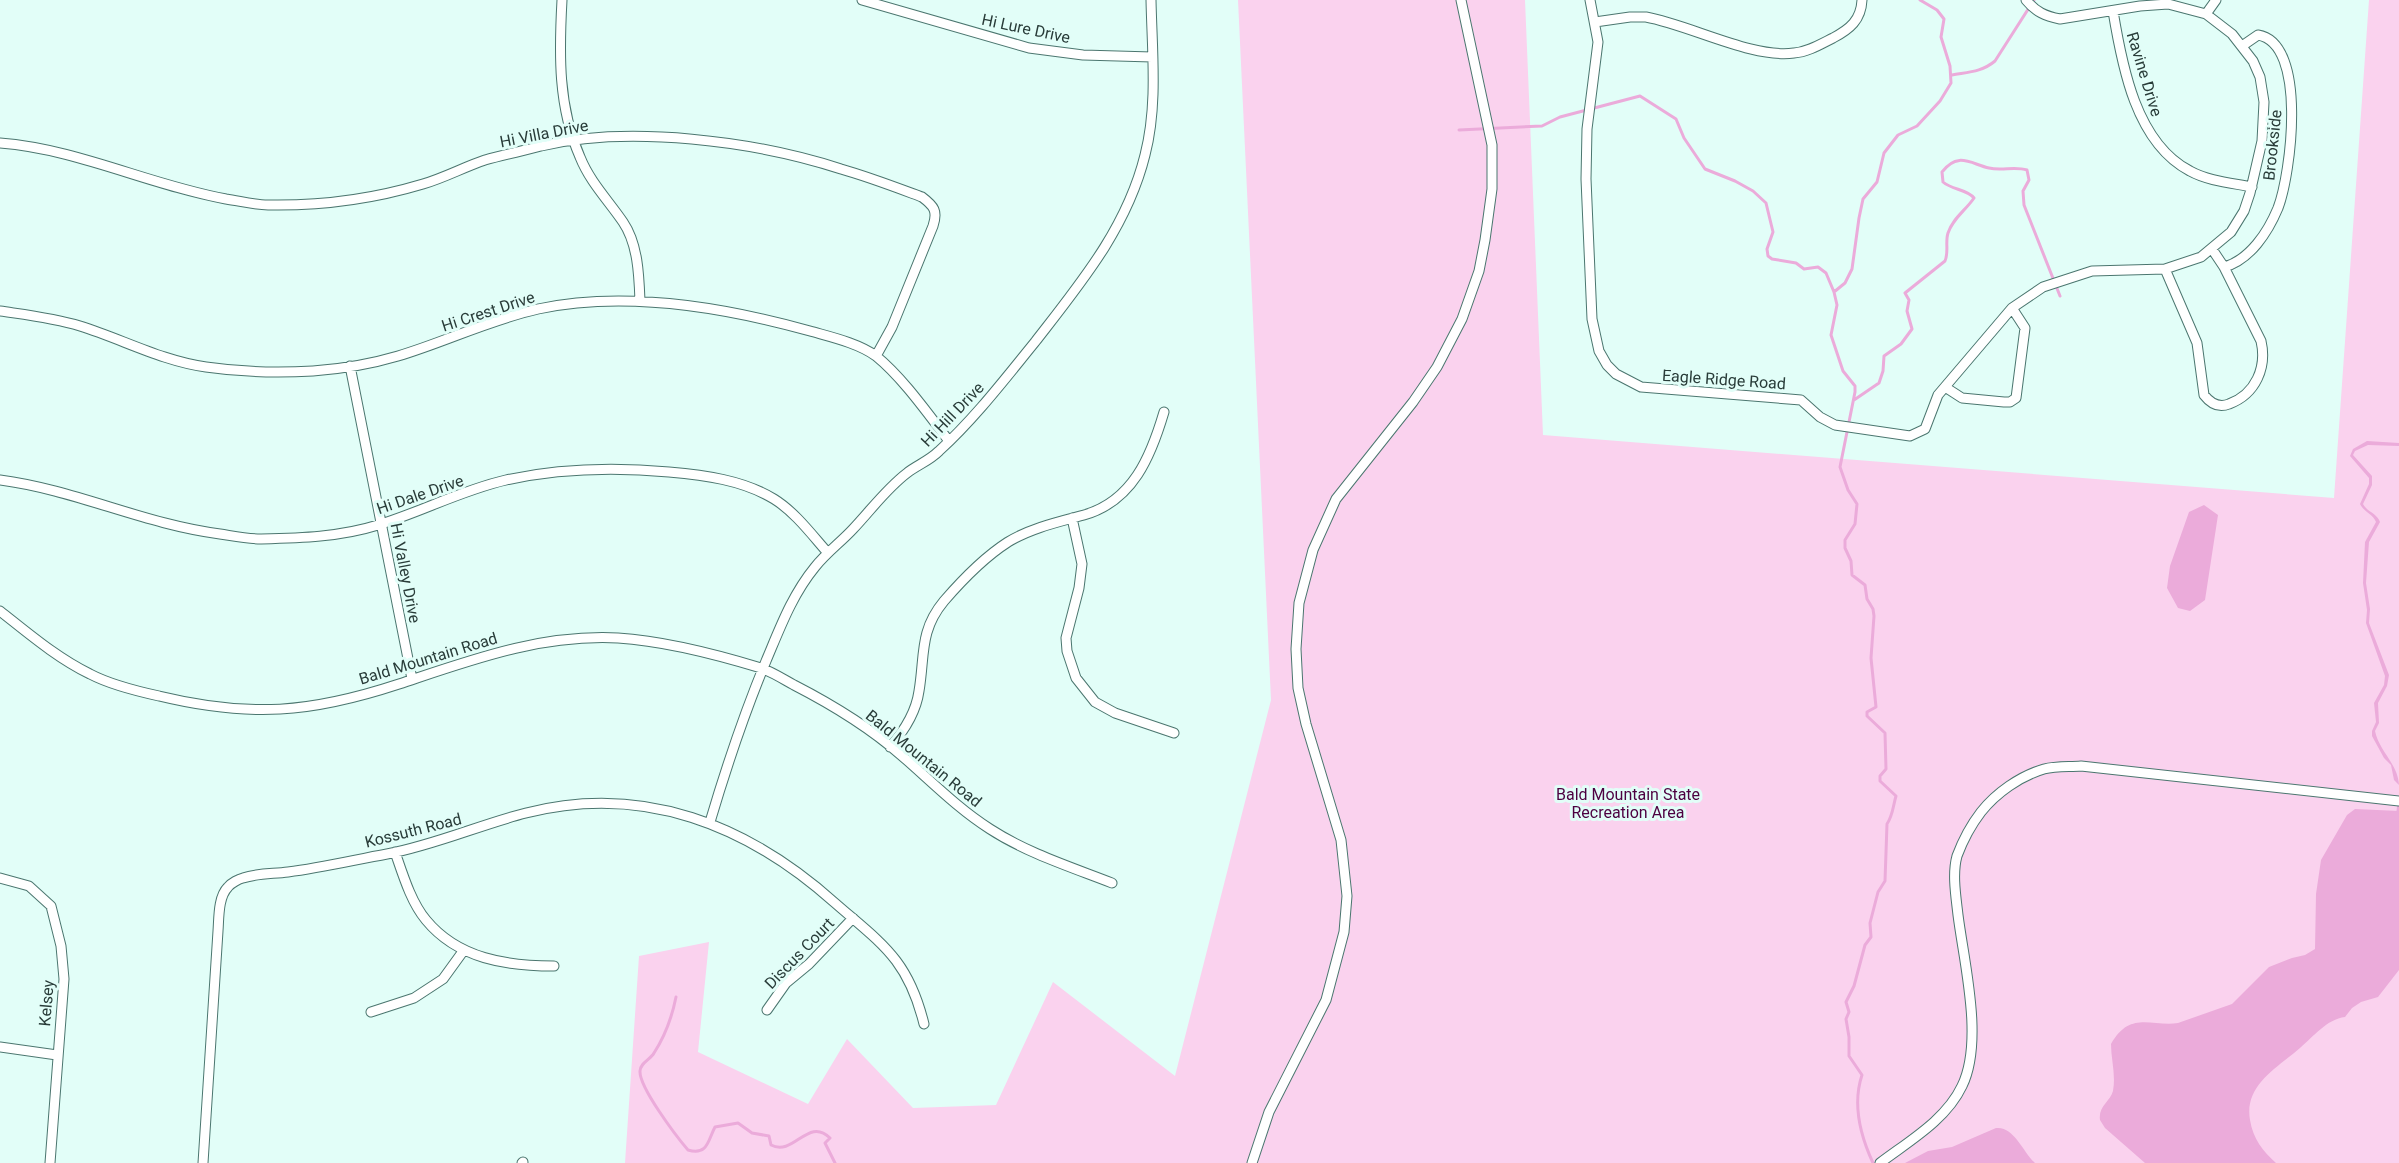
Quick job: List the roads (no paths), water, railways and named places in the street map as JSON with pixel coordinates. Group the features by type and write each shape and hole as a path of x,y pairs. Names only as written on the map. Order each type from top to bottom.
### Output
{"street":[{"path":"562,0 560,68 566,121 589,175 627,230 636,256 640,301"},
{"name":"Hi Lure Drive","path":"862,0 1029,48 1102,57 1152,57"},
{"name":"Hi Hill Drive","path":"710,822 731,754 763,668 785,614 800,588 828,553 851,531 878,499 908,472 927,462 973,418 1094,265 1115,231 1135,190 1146,153 1151,120 1151,0"},
{"path":"1252,1163 1269,1112 1326,1000 1344,932 1347,896 1341,840 1306,724 1298,688 1296,649 1299,603 1313,550 1336,499 1419,393 1437,367 1462,319 1479,271 1485,240 1492,189 1492,145 1461,0"},
{"name":"Eagle Ridge Road","path":"1590,0 1598,42 1598,57 1587,129 1586,179 1594,335 1607,365 1616,374 1641,387 1801,400 1820,417 1835,425 1910,436 1925,429 1934,402 2012,308 2043,287 2092,271 2165,269 2201,257 2231,232 2244,211 2252,187 2262,141 2264,102 2260,77 2253,61 2242,46 2215,20 2206,14 2168,4 2154,4 2060,19 2048,17 2035,10 2026,0"},
{"path":"1595,22 1646,17 1762,52 1783,54 1809,49 1840,34 1857,21 1861,12 1862,0"},
{"path":"2206,14 2216,0"},
{"name":"Ravine Drive","path":"2113,11 2134,98 2149,133 2165,154 2191,172 2211,179 2252,187"},
{"name":"Brookside","path":"2224,267 2233,264 2251,250 2266,230 2278,207 2288,158 2292,116 2292,95 2286,68 2274,42 2258,35 2242,46"},
{"name":"Hi Villa Drive","path":"0,143 41,148 85,159 189,192 266,206 353,201 425,184 484,161 544,145 597,138 663,137 719,142 840,168 922,197 934,206 937,216 892,327 876,356"},
{"path":"2165,269 2197,343 2204,395 2210,402 2225,406 2247,396 2259,375 2264,351 2224,267 2212,249"},
{"name":"Hi Crest Drive","path":"0,311 81,326 152,353 204,367 312,371 397,357 478,327 539,309 590,303 640,301 699,308 785,324 830,336 876,356 918,402 949,441"},
{"path":"1946,387 1962,398 2004,402 2010,402 2016,398 2025,328 2012,308"},
{"name":"Hi Valley Drive","path":"350,366 412,679"},
{"path":"890,747 903,732 914,711 919,693 922,648 927,630 942,604 969,573 1008,542 1048,524 1097,510 1126,491 1141,471 1153,449 1164,412"},
{"name":"Hi Dale Drive","path":"0,480 36,485 140,518 189,530 257,539 323,536 381,524 505,480 573,469 622,468 718,478 758,490 775,500 795,517 828,553"},
{"path":"1072,518 1082,564 1079,588 1066,638 1066,651 1076,678 1095,702 1115,713 1174,733"},
{"name":"Bald Mountain Road","path":"0,611 56,654 89,674 132,689 200,706 222,709 293,710 346,699 501,651 583,638 654,642 763,668 818,698 890,747 923,777 991,830 1032,850 1113,883"},
{"path":"1880,1163 1947,1109 1962,1086 1971,1059 1972,1026 1955,891 1957,858 1971,826 1989,802 2015,782 2045,769 2081,766 2399,801"},
{"name":"Kossuth Road","path":"203,1163 218,931 221,902 227,887 241,878 258,874 288,872 395,852 440,841 526,813 561,806 602,803 636,804 710,822 769,852 818,887 876,938 907,974 917,996 924,1024"},
{"path":"395,852 413,897 426,920 444,937 464,950 496,961 525,966 554,966"},
{"name":"Kelsey","path":"0,878 29,886 51,906 57,924 64,979 50,1163"},
{"name":"Discus Court","path":"767,1010 786,983 809,964 853,918"},
{"path":"371,1012 414,998 443,979 464,950"},
{"path":"0,1047 57,1055"}],"waterway":[{"path":"1834,292 1845,283 1852,269 1863,199 1877,182 1884,153 1898,135 1917,126 1940,101 1951,83 1950,66 1941,37 1944,19 1937,10 1920,0"},
{"path":"1952,75 1980,69 1995,61 2034,0"},
{"path":"1459,130 1542,126 1560,117 1640,96 1676,119 1684,138 1705,169 1753,191 1766,203 1773,232 1767,249 1768,256 1772,259 1796,263 1804,269 1818,267 1826,273 1834,292 1837,305 1831,335 1843,371 1855,386 1840,467 1848,490 1857,504 1855,524 1845,540 1845,548 1851,561 1852,575 1865,585 1867,599 1873,609 1871,658 1876,707 1867,712 1867,716 1885,733 1886,769 1880,776 1880,781 1896,796 1887,824 1885,881 1878,892 1870,923 1871,937 1865,945 1854,986 1846,1002 1849,1012 1846,1019 1849,1056 1862,1075 1858,1097 1859,1120 1864,1142 1873,1163"},
{"path":"1854,400 1879,383 1884,356 1901,344 1912,329 1907,311 1909,300 1905,293 1945,261 1950,228 1974,198 1943,182 1942,172 1954,162 1965,161 1994,169 2027,170 2029,180 2023,191 2024,205 2060,296"},
{"path":"2398,811 2399,803"},
{"path":"676,997 662,1040 640,1071 645,1088 667,1123 688,1150 703,1149 709,1142 715,1127 738,1123 752,1133 769,1136 771,1145 779,1147 787,1146 808,1134 822,1132 830,1138 825,1143 835,1163"}],"park label":[{"name":"Bald Mountain State Recreation Area","path":"1628,803"}]}
